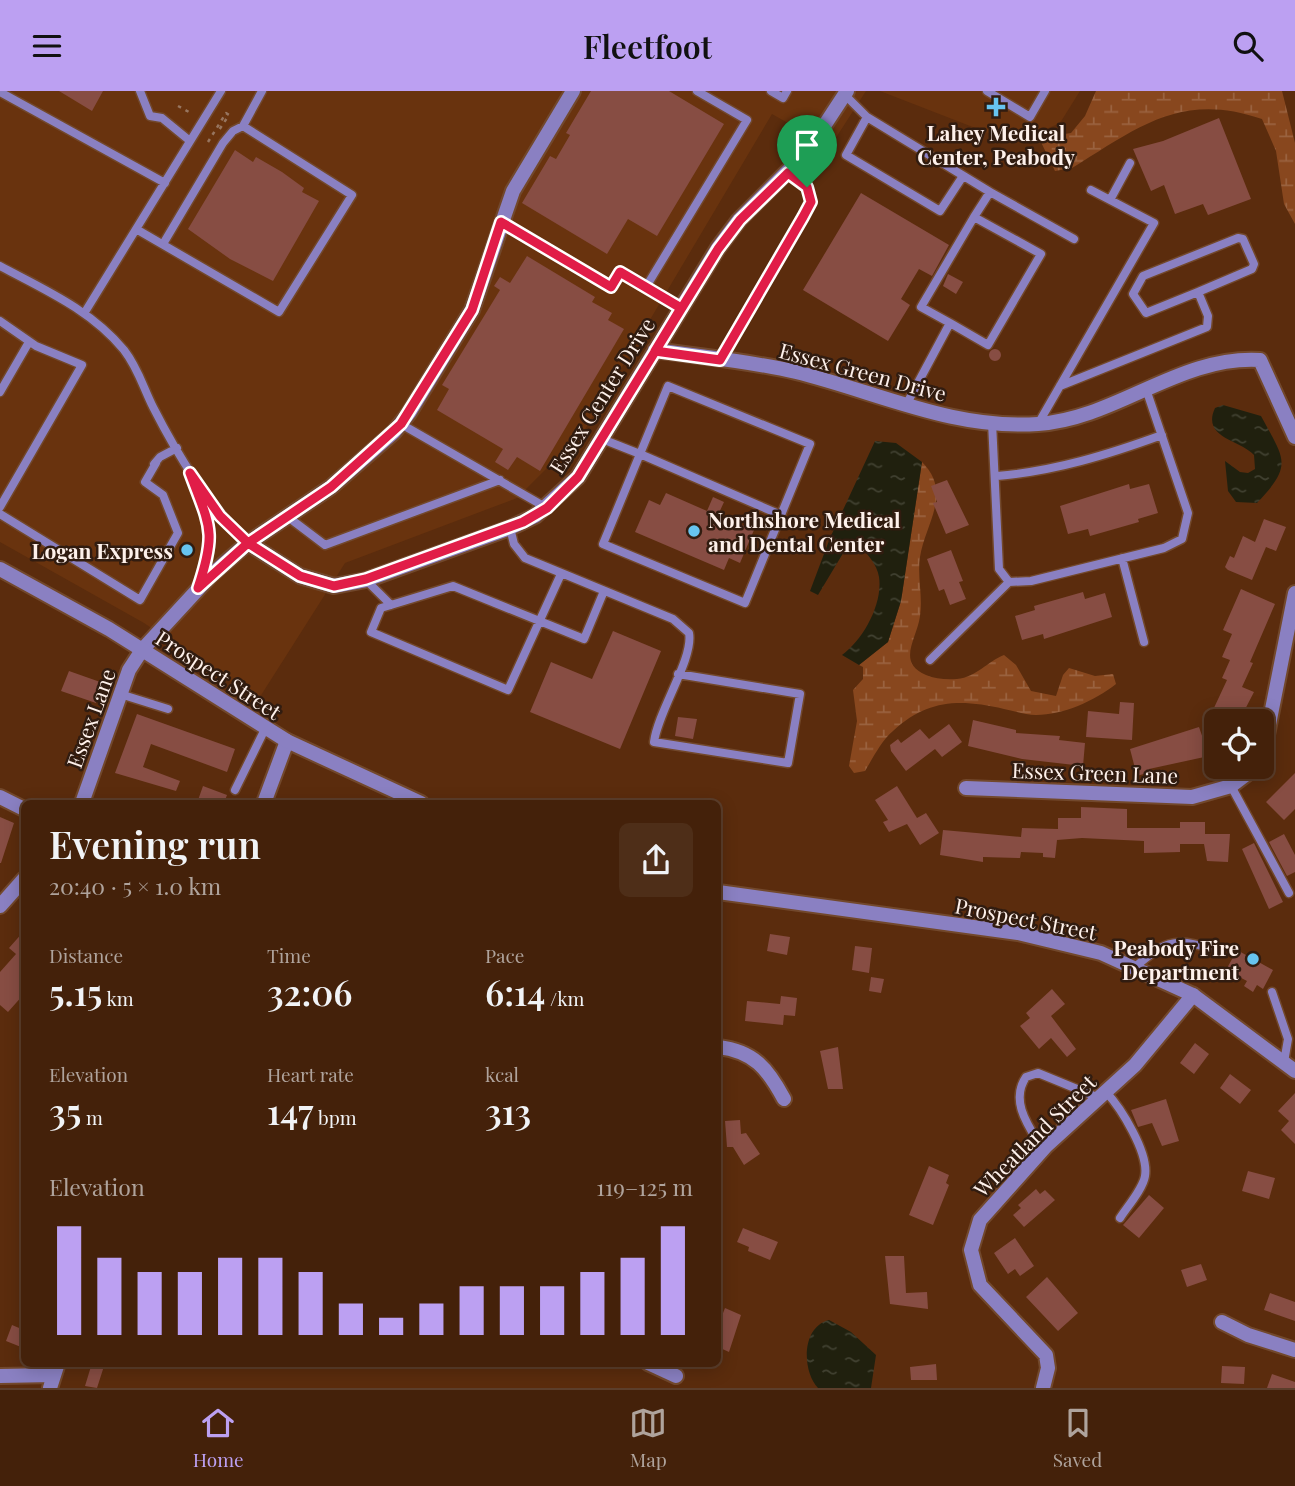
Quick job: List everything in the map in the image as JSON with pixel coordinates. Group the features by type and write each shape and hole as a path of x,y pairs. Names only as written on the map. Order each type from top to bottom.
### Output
{"street":[{"path":"142,650 198,588 248,543 331,487 401,424 472,310 513,191 573,91"},
{"name":"Essex Center Drive","path":"248,543 316,583 334,586 366,579 509,528 547,508 578,477 729,233 818,139 846,93"},
{"name":"Essex Green Drive","path":"655,351 797,372 905,407 992,422 1038,424 1072,418 1215,362 1260,360 1295,437"},
{"name":"Prospect Street","path":"0,569 142,650 265,729 415,800"},
{"path":"1272,709 1295,593"},
{"name":"Essex Lane","path":"83,800 129,670 142,650"},
{"path":"265,800 287,741"},
{"name":"Essex Green Lane","path":"966,788 1172,798 1207,795 1231,786 1240,779"},
{"path":"0,797 21,808"},
{"path":"0,907 21,882"},
{"name":"Prospect Street","path":"721,892 1018,933 1074,945 1135,967 1193,995 1290,1066"},
{"name":"Wheatland Street","path":"1043,1388 1048,1368 1046,1355 980,1285 971,1250 980,1220 1043,1150 1135,1065 1193,995"},
{"path":"721,1047 733,1049 758,1061 770,1073 785,1099"},
{"path":"1222,1322 1248,1335 1295,1350"},
{"path":"657,1367 676,1376"},
{"path":"0,1376 54,1375"}],"lane":[{"path":"140,91 150,116 162,118 190,141"},
{"path":"85,312 221,91"},
{"path":"163,244 223,143 233,131 243,126 262,91"},
{"path":"646,287 747,120 697,91"},
{"path":"771,91 783,98 787,91"},
{"path":"987,91 1030,117 1045,91"},
{"path":"0,92 165,183"},
{"path":"846,93 867,117 990,192 1074,239"},
{"path":"867,117 846,155 940,211 963,176"},
{"path":"136,229 279,312 352,195 243,126"},
{"path":"1110,200 1130,163"},
{"path":"720,360 811,202 807,187 788,173"},
{"path":"1038,424 1154,223 1091,190"},
{"path":"974,217 1041,254 988,345 921,307 974,217 990,192"},
{"path":"501,222 611,287 620,272 681,308"},
{"path":"1238,238 1243,239 1254,264 1252,269 1198,292 1146,313 1133,294 1143,276 1238,238"},
{"path":"0,266 85,312 131,360 190,473 220,516 248,543"},
{"path":"1060,386 1207,327 1208,316 1198,292"},
{"path":"0,321 29,342 82,365 0,507"},
{"path":"905,407 950,323"},
{"path":"0,392 29,342"},
{"path":"668,386 810,445 745,603 603,544 640,454 668,386"},
{"path":"992,422 997,476 997,556 1004,579 1009,582 1031,581 1175,544 1182,539 1189,522 1187,506 1146,389"},
{"path":"401,424 547,508"},
{"path":"997,476 1041,472 1098,458 1162,435"},
{"path":"603,439 781,515"},
{"path":"0,515 140,600 178,533 163,495 145,482 160,457 177,448"},
{"path":"190,473 211,532 211,545 198,588"},
{"path":"288,517 325,545 500,479"},
{"path":"509,528 514,544 525,558 684,626 689,633 690,645 678,674 659,720 654,742 788,763 800,694 678,674"},
{"path":"1122,558 1144,642"},
{"path":"561,573 540,621 508,690 371,632 381,608 453,586 540,621 584,639 604,591"},
{"path":"366,579 391,605"},
{"path":"930,660 1009,582"},
{"path":"120,694 168,709"},
{"path":"235,790 265,729"},
{"path":"1231,786 1289,893"},
{"path":"1135,967 1171,944 1186,940 1208,948"},
{"path":"1272,992 1288,1039 1290,1066"},
{"path":"1043,1150 1026,1122 1018,1097 1026,1077 1038,1073 1102,1095 1122,1111 1146,1166 1145,1179 1120,1218"}],"path":[{"path":"178,106 189,112"},
{"path":"208,142 212,138 229,115 226,113 212,138"},
{"path":"208,133 212,138"}],"shaded area":[{"path":"0,91 866,91 830,147 772,114 584,431 517,498 345,563 258,700 144,623 0,542"},
{"name":"Lahey Medical Center, Peabody","path":"880,91 1080,91 1060,123 1014,143"}],"green space":[{"path":"1096,91 1282,91 1295,143 1295,224 1284,204 1276,151 1262,119 1233,111 1207,109 1161,118 1072,168 1055,171 1039,138 1071,133 1085,116"},
{"path":"922,462 931,474 936,497 920,557 920,616 910,657 917,670 933,677 964,678 1004,655 1016,665 1031,691 1056,696 1063,675 1069,668 1095,676 1113,674 1116,684 1078,706 1057,713 1036,715 959,703 932,707 906,720 893,731 865,771 854,773 849,766 857,721 853,690 863,679 863,667 859,665 888,642 901,601"}],"water":[{"path":"1223,405 1261,416 1280,452 1281,470 1257,503 1236,502 1228,491 1225,461 1240,472 1248,473 1255,469 1254,455 1224,437 1213,426 1215,408"},
{"path":"875,441 896,443 922,462 901,601 888,642 859,665 842,655 864,631 875,610 879,577 871,559 859,544 848,545 818,595 810,591 830,538"},
{"path":"829,1320 851,1332 876,1355 871,1388 818,1388 813,1380 807,1361 809,1340 820,1324"}],"building":[{"path":"59,91 103,91 92,111"},
{"path":"591,91 669,91 724,124 657,236 628,219 607,254 522,203 550,156 556,159 570,135 566,133"},
{"path":"1219,118 1251,199 1208,215 1203,204 1175,214 1164,185 1151,191 1133,149 1163,141"},
{"path":"235,150 253,162 256,157 282,172 304,188 302,192 319,201 273,281 230,259 188,229"},
{"path":"861,193 949,245 932,276 919,269 901,299 910,305 888,341 803,290"},
{"path":"527,256 595,297 592,302 612,313 608,320 624,329 540,471 517,457 508,470 495,462 503,449 437,410 449,389 442,385 500,290 494,286 500,277 510,283"},
{"path":"948,274 963,282 956,294 943,286"},
{"path":"995,349 1001,355 995,361 989,355"},
{"path":"947,480 969,525 946,534 933,503 937,502 931,486"},
{"path":"1129,484 1130,489 1149,484 1158,513 1138,519 1139,522 1090,536 1088,529 1068,534 1060,506"},
{"name":"Northshore Medical and Dental Center","path":"666,493 707,511 713,497 724,502 718,515 754,530 740,563 729,558 724,570 635,532 649,500 660,505"},
{"path":"1264,519 1286,527 1276,551 1266,547 1252,580 1228,570 1225,567 1230,556 1234,558 1243,536 1255,542"},
{"path":"951,550 963,581 959,582 966,599 950,605 944,589 939,591 927,559"},
{"path":"1241,589 1275,604 1242,687 1254,692 1245,709 1213,709 1227,680 1222,678 1230,660 1222,657 1232,634 1223,630"},
{"path":"1083,592 1085,599 1105,593 1112,617 1044,639 1043,634 1022,640 1015,616 1035,610 1034,606"},
{"path":"613,631 661,651 620,749 530,712 551,662 592,679"},
{"path":"69,671 103,683 96,703 61,691"},
{"path":"1120,702 1134,703 1132,740 1086,737 1088,711 1119,714"},
{"path":"137,714 235,749 227,772 151,744 143,767 180,781 176,791 115,773"},
{"path":"678,717 697,719 693,739 675,736"},
{"path":"973,720 1016,730 1016,733 1060,736 1059,740 1085,743 1083,766 1022,759 968,746"},
{"path":"949,724 962,742 942,757 935,749 906,771 891,751 890,745 898,739 901,743 920,729 929,739"},
{"path":"1199,727 1204,742 1204,757 1149,769 1150,772 1137,776 1130,749"},
{"path":"1295,773 1295,809 1284,820 1266,802"},
{"path":"203,786 227,795 225,800 198,800"},
{"path":"897,786 917,818 926,813 939,833 920,845 907,824 889,832 883,822 888,820 875,800"},
{"path":"1081,807 1127,809 1127,828 1180,828 1180,822 1205,822 1205,834 1230,834 1228,862 1207,861 1204,844 1180,844 1180,852 1144,853 1144,841 1082,838 1057,840 1055,858 1043,857 1043,853 1021,852 1020,858 983,857 983,862 940,855 943,830 1021,837 1022,828 1058,829 1058,818 1081,818"},
{"path":"0,817 14,823 1,863 0,863"},
{"path":"1284,834 1295,855 1295,872 1287,876 1269,842"},
{"path":"1254,843 1283,902 1269,909 1242,849"},
{"path":"21,934 21,997 8,1012 0,1005 0,972 16,954 9,948"},
{"path":"770,934 790,937 787,955 767,951"},
{"path":"855,946 872,948 869,973 852,970"},
{"path":"1237,950 1273,970 1263,989 1257,985 1253,992 1244,986 1247,981 1226,970"},
{"path":"871,977 884,979 881,993 869,991"},
{"path":"1052,989 1065,1004 1051,1016 1076,1049 1067,1057 1051,1038 1039,1049 1020,1026 1030,1018 1026,1013"},
{"path":"781,996 797,998 795,1016 784,1015 783,1025 745,1021 747,1001 780,1004"},
{"path":"1195,1043 1209,1054 1194,1074 1180,1063"},
{"path":"838,1047 843,1089 828,1089 820,1051"},
{"path":"1230,1074 1251,1090 1240,1104 1220,1088"},
{"path":"1295,1093 1295,1144 1281,1130 1289,1121 1278,1111"},
{"path":"1166,1099 1179,1141 1162,1146 1152,1123 1138,1127 1131,1110"},
{"path":"740,1120 741,1134 746,1133 760,1154 744,1165 733,1147 727,1147 725,1121"},
{"path":"929,1166 949,1175 946,1183 949,1185 933,1225 909,1215"},
{"path":"1248,1171 1275,1178 1269,1199 1242,1191"},
{"path":"1036,1189 1040,1194 1045,1190 1055,1200 1024,1227 1013,1215 1021,1208 1018,1205"},
{"path":"1149,1195 1164,1208 1139,1238 1123,1225"},
{"path":"743,1228 778,1242 770,1260 748,1251 749,1247 737,1242"},
{"path":"1015,1238 1034,1266 1020,1276 1015,1269 1008,1274 994,1253"},
{"path":"885,1256 904,1256 906,1293 927,1292 928,1309 890,1304"},
{"path":"1201,1264 1207,1280 1187,1287 1181,1270"},
{"path":"1047,1277 1078,1313 1058,1331 1026,1297"},
{"path":"1270,1293 1295,1302 1295,1321 1264,1310"},
{"path":"725,1308 741,1315 729,1352 721,1348 721,1318"},
{"path":"12,1325 21,1329 21,1347 6,1341"},
{"path":"936,1364 937,1380 911,1380 910,1367"},
{"path":"1222,1366 1245,1367 1244,1384 1221,1383"},
{"path":"91,1367 104,1367 97,1388 85,1386"},
{"path":"1272,1374 1295,1382 1295,1388 1267,1388"}],"place":[{"name":"Lahey Medical Center, Peabody","path":"996,107"},
{"name":"Northshore Medical and Dental Center","path":"694,531"},
{"name":"Logan Express","path":"187,550"},
{"name":"Peabody Fire Department","path":"1253,959"}],"route":[{"path":"807,187 788,173 740,220 718,249 655,351 603,439 578,477 547,508 535,516 509,528 366,579 334,586 316,583 300,576 248,543 220,516 190,473 211,532 211,545 198,588 248,543 331,487 401,424 472,310 501,222 611,287 620,272 681,308 655,351 720,360 811,202 807,187"}]}
